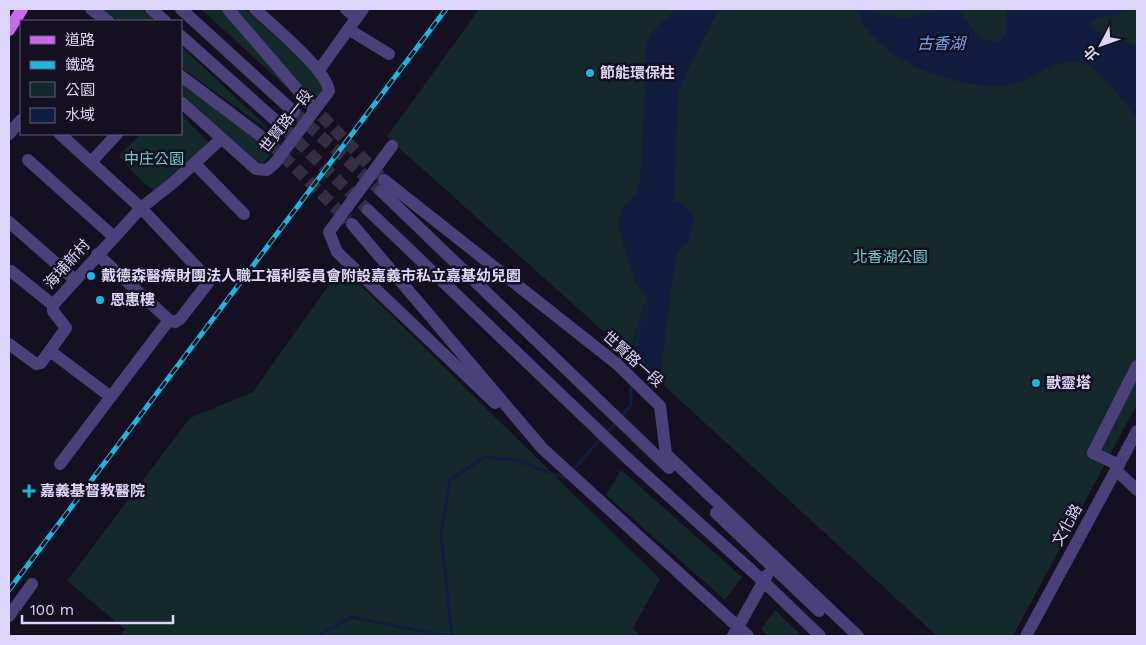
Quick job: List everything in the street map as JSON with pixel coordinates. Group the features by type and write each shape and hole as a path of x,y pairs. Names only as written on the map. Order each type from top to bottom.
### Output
{"main road":[{"path":"9,30 22,9"}],"street":[{"path":"80,9 93,20"},
{"path":"91,9 107,20"},
{"path":"151,9 164,20"},
{"name":"世賢路一段","path":"181,9 294,112"},
{"name":"世賢路一段","path":"228,9 309,103"},
{"name":"世賢路一段","path":"182,103 256,169 267,170 329,91 328,82 319,70 255,9"},
{"path":"346,9 389,54"},
{"path":"319,70 356,19"},
{"name":"世賢路一段","path":"182,37 284,128"},
{"name":"世賢路一段","path":"182,77 270,143"},
{"path":"9,134 20,121"},
{"path":"61,135 141,208 208,279 208,284 180,319 175,322 169,320 98,254"},
{"path":"91,162 116,135"},
{"name":"海埔新村","path":"9,344 36,364 40,363 66,328 53,311 52,305 141,208 221,139"},
{"path":"392,146 329,232 337,252 736,632 748,636"},
{"path":"28,160 114,237"},
{"path":"194,164 244,214"},
{"name":"世賢路一段","path":"846,636 591,395 383,186 617,364 650,394 660,406 666,454 858,636"},
{"path":"368,210 627,458 763,581 820,636"},
{"path":"9,222 75,280"},
{"path":"352,224 546,452"},
{"path":"11,271 52,305"},
{"path":"60,464 169,320"},
{"path":"50,351 111,397"},
{"path":"1137,366 1093,453 1118,467 1137,490"},
{"name":"文化路","path":"1026,636 1137,430"},
{"path":"736,632 771,566"},
{"path":"9,616 32,584"}],"green space":[{"path":"101,9 142,9 154,20 117,20"},
{"path":"201,9 223,9 307,106"},
{"path":"234,9 245,9 316,73 324,84 321,96 310,95"},
{"name":"北香湖公園","path":"479,9 1137,9 1137,404 1013,636 937,636 681,401 387,137"},
{"path":"182,47 281,140 182,68"},
{"path":"182,82 269,146 273,152 263,163 256,162 182,94"},
{"name":"中庄公園","path":"182,115 209,143 154,191 137,177 119,156 140,135 182,135"},
{"path":"342,267 660,579 633,628 640,636 120,636 125,629 67,581 190,418 253,392"},
{"path":"621,470 742,577 725,600 606,495"},
{"path":"775,610 802,636 768,636 761,629"}],"water":[{"path":"677,9 719,9 688,69 678,93 674,202 680,202 694,216 689,242 678,252 674,270 660,377 633,354 650,300 635,282 618,226 621,211 635,194 640,180 645,60 648,42 661,22"},
{"name":"古香湖","path":"858,9 867,9 882,15 905,18 950,9 960,12 982,40 996,42 1006,35 1007,9 1123,9 1119,15 1100,17 1088,24 1104,37 1113,37 1137,47 1137,120 1105,79 1090,66 1083,63 1063,63 1027,80 1008,85 970,84 949,79 910,64 892,53 877,41 865,27"}],"waterway":[{"path":"629,371 628,359 649,296"},
{"path":"621,417 631,405 631,382"},
{"path":"606,434 617,421"},
{"path":"572,471 601,438"},
{"path":"452,636 441,535 450,480 485,457 516,460 565,478 568,475"},
{"path":"317,636 351,617 445,636"}],"tunnel":[{"path":"309,103 384,180"},
{"path":"294,112 381,191"},
{"path":"284,128 368,210"},
{"path":"270,143 348,220"}],"railway":[{"path":"9,590 446,9"}],"place":[{"name":"節能環保柱","path":"590,73"},
{"name":"戴德森醫療財團法人職工福利委員會附設嘉義市私立嘉基幼兒園","path":"91,276"},
{"name":"恩惠樓","path":"100,300"},
{"name":"獸靈塔","path":"1036,383"},
{"name":"嘉義基督教醫院","path":"29,491"}]}
